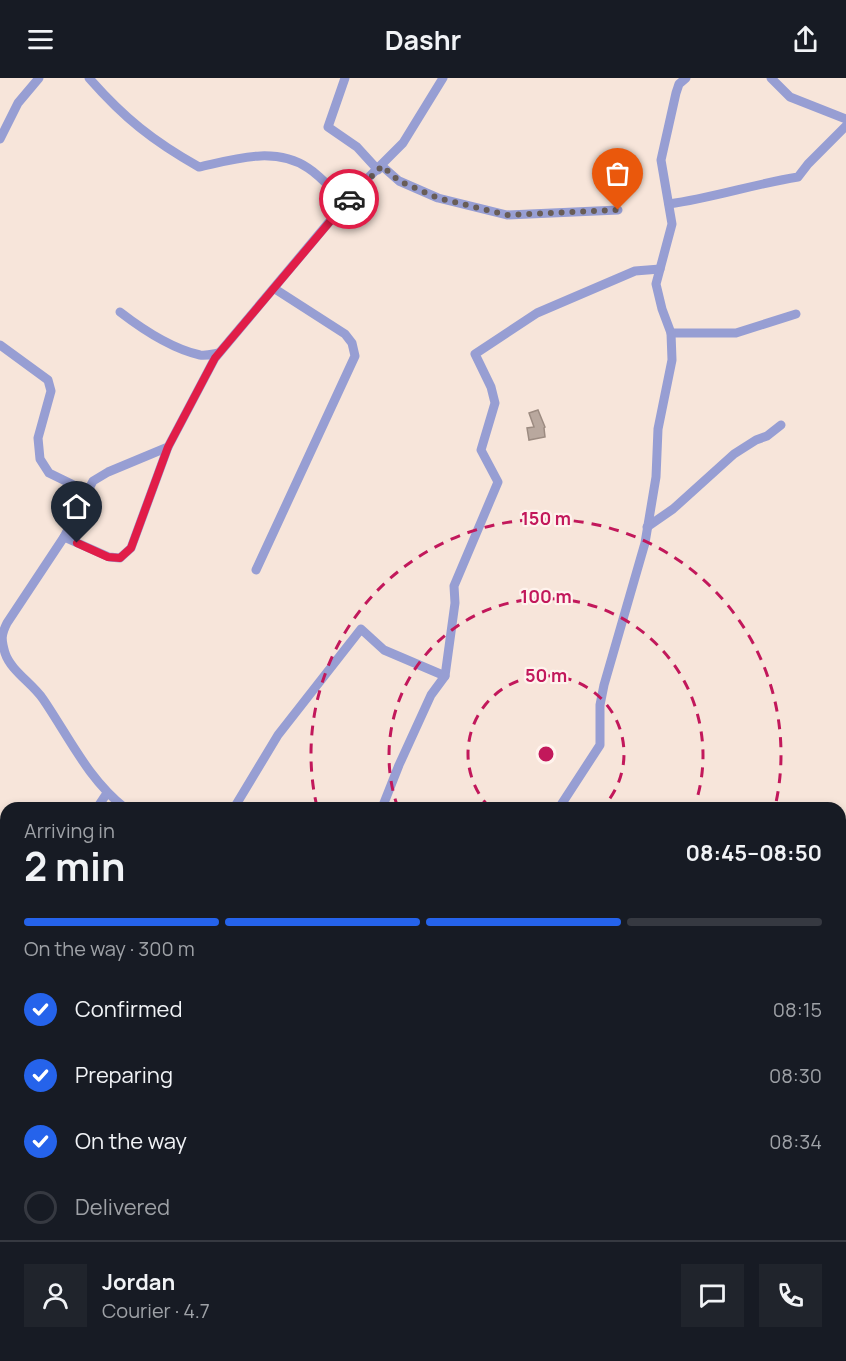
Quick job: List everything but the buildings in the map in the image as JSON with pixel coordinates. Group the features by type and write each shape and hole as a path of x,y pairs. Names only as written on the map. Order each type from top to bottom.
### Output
{"street":[{"path":"0,139 18,103 39,78"},
{"path":"89,78 136,127 174,153 200,167 243,157 282,156 308,168 346,203"},
{"path":"345,78 328,127 399,181 438,198 507,215 618,210"},
{"path":"64,537 108,557 120,558 131,548 168,447 219,353 357,190 403,143 443,78"},
{"path":"563,802 600,745 600,705 604,686 645,543 656,477 658,429 672,360 671,333 656,284 672,224 661,160 676,93 679,84 686,78"},
{"path":"771,78 790,97 846,118"},
{"path":"669,204 701,200 730,190 798,177 846,126"},
{"path":"384,802 431,695 445,675 455,603 454,586 498,482 481,450 495,403 491,387 475,354 537,313 636,270 660,269"},
{"path":"256,570 355,356 352,343 345,334 274,289"},
{"path":"120,312 140,328 187,351 203,355 219,353"},
{"path":"671,333 736,333 796,314"},
{"path":"0,345 48,380 51,391 38,438 40,459 49,472 87,492"},
{"path":"647,527 674,509 734,454 767,436 781,425"},
{"path":"118,802 101,788 42,697 24,680 6,655 0,636 64,537 93,481 108,471 168,447"},
{"path":"238,802 278,735 361,629 384,650 445,675"},
{"path":"101,802 107,793"}],"way so far":[{"path":"349,199 382,166 399,181 438,198 507,215 618,210"}],"route":[{"path":"77,543 108,557 120,558 131,548 168,447 215,358 349,199"}]}
